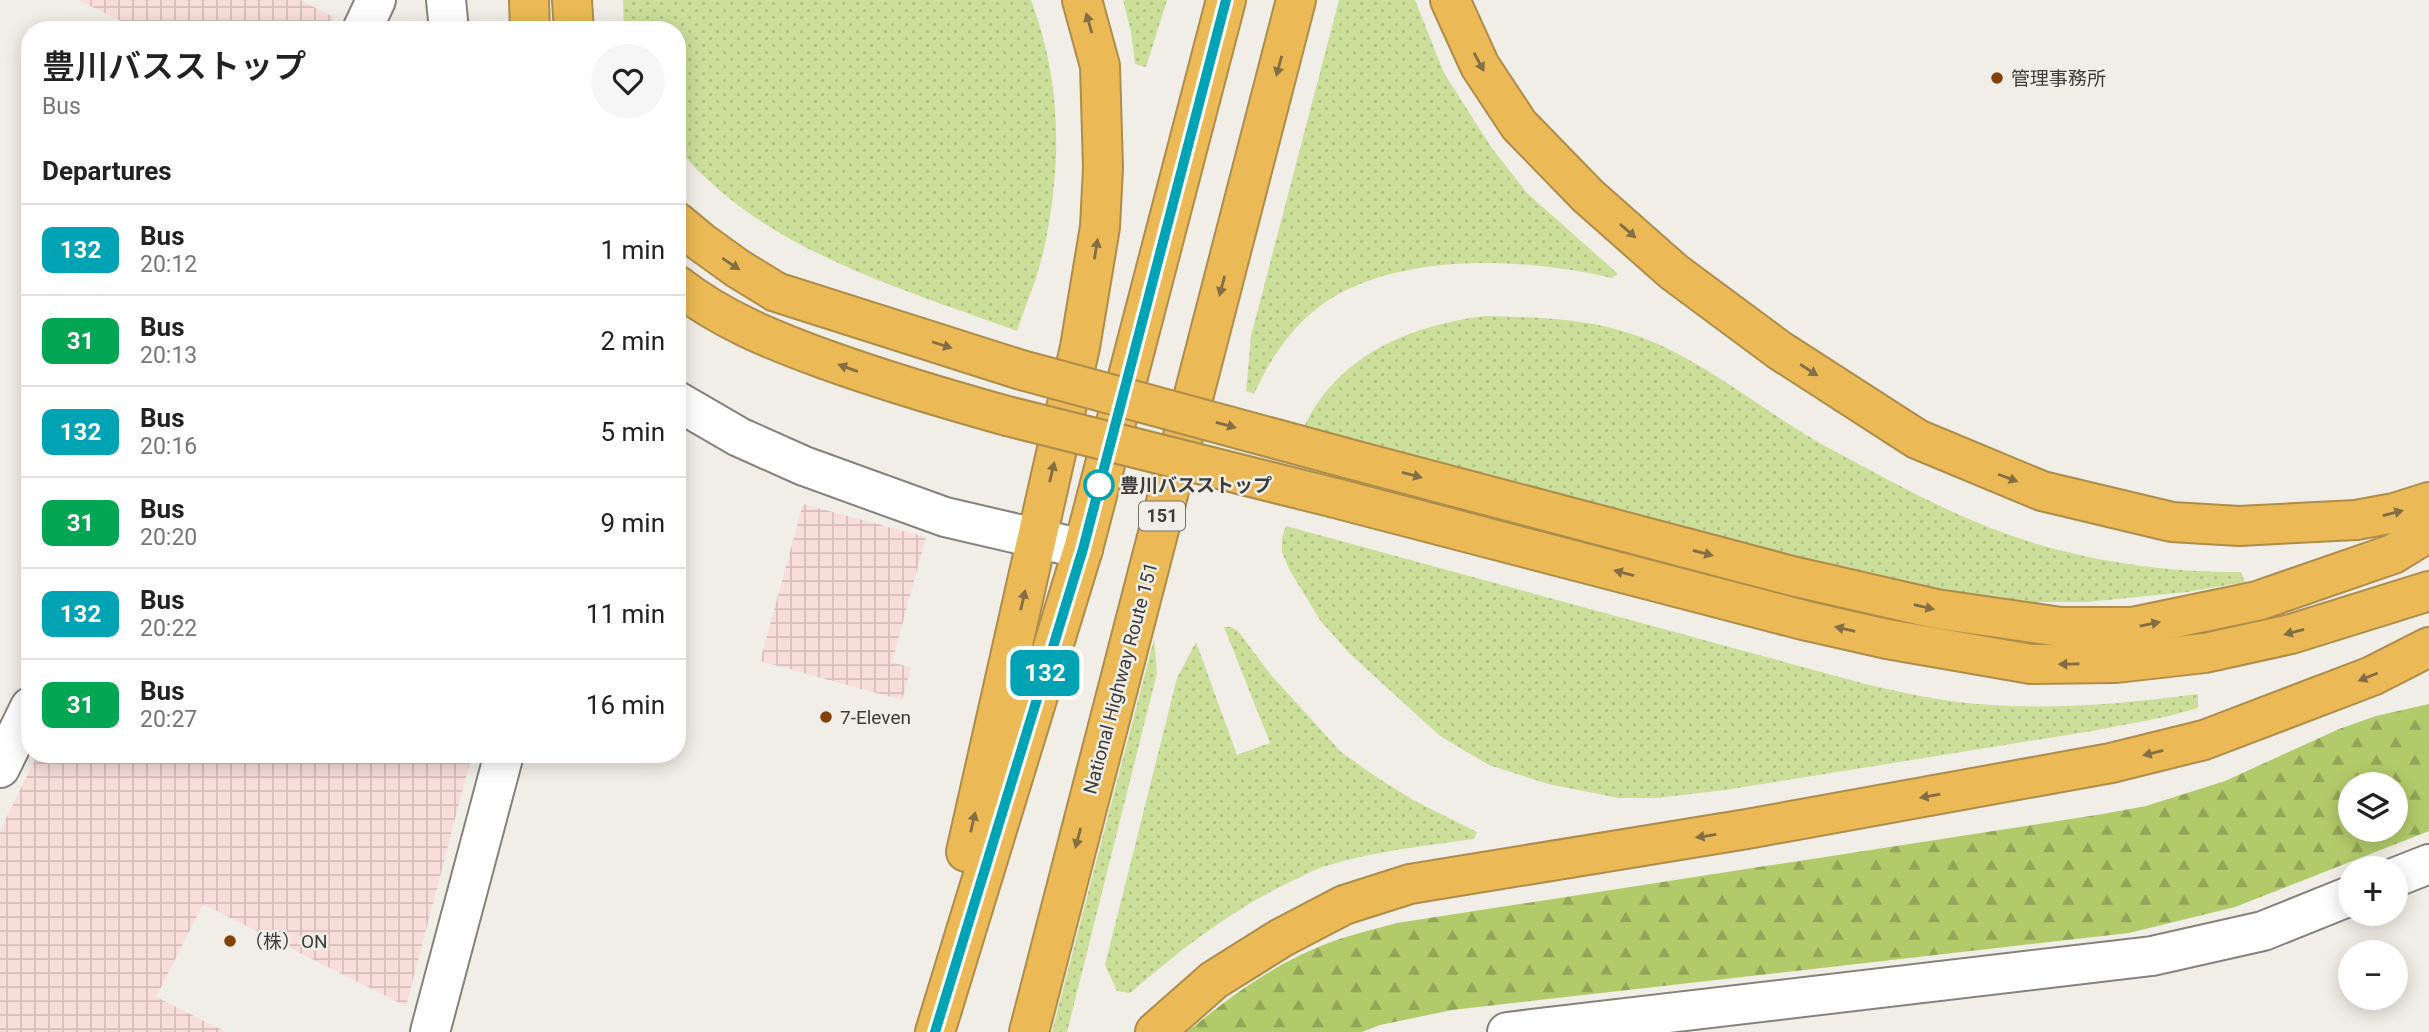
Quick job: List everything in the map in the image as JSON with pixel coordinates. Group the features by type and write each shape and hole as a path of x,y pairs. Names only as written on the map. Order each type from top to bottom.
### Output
{"highway":[{"path":"529,0 530,21"},
{"path":"572,0 573,21"},
{"path":"925,1032 1080,347 1100,227 1103,169 1100,66 1082,0"},
{"path":"935,1032 1083,549 1226,0"},
{"name":"National Highway Route 151","path":"1029,1032 1296,0"},
{"path":"1450,0 1480,66 1519,125 1588,196 1674,272 1779,350 1917,439 2042,491 2172,522 2239,526 2356,520 2394,513 2429,502"},
{"path":"686,229 719,255 776,292 1018,369 1792,576 1936,609 2061,627 2133,627 2257,601 2393,554 2429,532"},
{"path":"686,292 736,324 780,343 886,382 1007,416 1803,620 1887,639 2031,664 2116,663 2205,653 2291,634 2429,591"},
{"path":"1155,1032 1214,980 1281,937 1344,905 1410,884 1747,829 2111,763 2204,740 2372,676 2429,647"}],"street":[{"path":"366,21 376,0"},
{"path":"446,0 448,21"},
{"path":"686,406 739,437 804,466 945,517 1083,549"},
{"path":"0,768 21,725"},
{"path":"430,1032 502,763"},
{"path":"2408,872 2429,864"},
{"path":"1507,1032 2152,956 2263,931 2338,901"},
{"path":"1764,1032 1788,999"}],"shaded area":[{"path":"78,0 300,0 334,17 332,21 121,21"},
{"path":"803,504 926,537 892,662 911,668 902,700 760,661"},
{"path":"34,763 470,763 406,1006 203,904 156,997 226,1032 0,1032 0,831"}],"green space":[{"path":"623,0 1031,0 1049,62 1056,123 1056,154 1044,249 1017,331 879,281 790,239 749,213 711,183 686,157 686,21 624,21"},
{"path":"1123,0 1167,0 1146,67 1135,64"},
{"path":"1339,0 1415,0 1444,73 1491,147 1527,193 1618,274 1612,278 1543,266 1468,263 1430,266 1394,273 1360,284 1330,299 1305,318 1276,354 1254,394 1246,391 1251,336"},
{"path":"1484,316 1540,318 1596,325 1658,344 1708,371 1829,448 1939,505 2007,534 2039,545 2106,560 2173,569 2241,572 2245,582 2187,592 2087,602 2013,602 1908,590 1304,427 1318,402 1336,381 1356,363 1379,348 1429,327"},
{"path":"1286,526 1865,684 1918,695 1981,704 2043,707 2105,704 2198,694 2198,708 2092,731 1725,790 1657,798 1619,798 1548,784 1489,765 1440,736 1349,653 1320,620 1289,569 1282,552 1282,537"},
{"path":"1224,627 1238,631 1271,675 1341,752 1413,800 1477,832 1474,839 1381,853 1322,867 1269,892 1227,918 1130,993 1117,991 1105,965 1177,678 1196,642 1237,755 1270,743"},
{"path":"1154,639 1157,673 1067,1032 1052,1032"},
{"path":"2429,704 2429,831 2408,839 2408,772 2338,772 2338,842 2401,842 2365,856 2338,856 2338,867 2235,907 2129,933 1452,1010 1380,1025 1362,1032 1187,1032 1230,998 1292,959 1320,946 1397,923 2146,806 2225,781 2339,729 2376,716"}],"bus line":[{"name":"132","path":"935,1032 1083,549 1226,0"}],"place":[{"name":"管理事務所","path":"1997,78"},
{"name":"豊川バスストップ","path":"1099,485"},
{"name":"7-Eleven","path":"826,717"},
{"name":"（株）ON","path":"230,941"}]}
